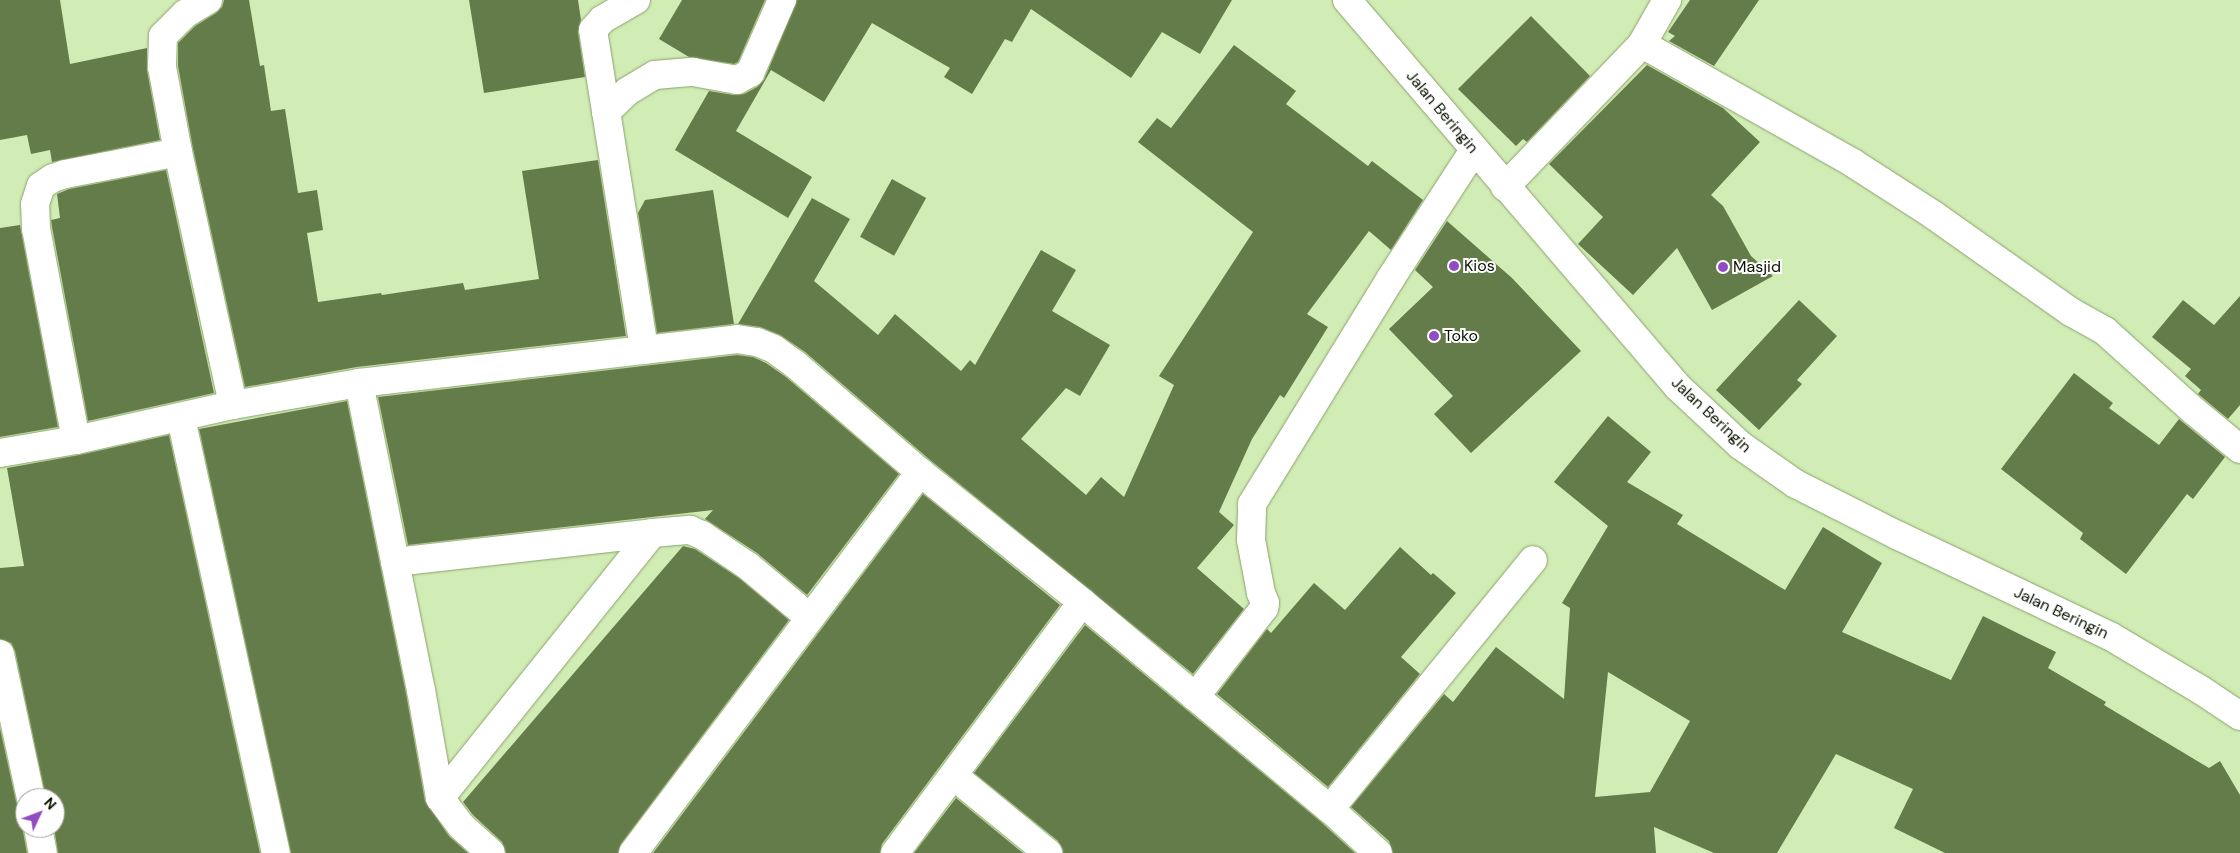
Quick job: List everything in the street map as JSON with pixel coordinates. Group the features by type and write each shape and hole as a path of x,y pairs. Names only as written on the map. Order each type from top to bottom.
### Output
{"street":[{"path":"208,0 185,14 163,36 162,67 178,152 233,405"},
{"path":"636,0 602,20 593,30 600,89 606,112 644,350"},
{"path":"606,112 628,91 655,75 693,72 737,80 750,74 782,0"},
{"name":"Jalan Beringin","path":"1347,0 1678,387 1740,445 1805,489 1899,536 2110,636 2201,690 2240,716"},
{"path":"1505,187 1642,44 1667,0"},
{"path":"1642,44 1854,162 1932,214 2071,312 2105,331 2194,411 2240,449"},
{"path":"1195,697 1264,608 1265,602 1261,593 1251,540 1252,504 1391,278 1474,150"},
{"path":"76,440 36,229 36,204 41,186 53,178 65,174 178,152"},
{"path":"0,452 76,440 233,405 359,383 737,338 766,345 796,365 920,472 1082,602 1330,809 1378,853"},
{"path":"359,383 440,798 461,826 491,853"},
{"path":"181,418 276,853"},
{"path":"633,853 920,472"},
{"path":"395,562 690,530 702,535 748,566 810,618"},
{"path":"440,798 652,533"},
{"path":"1330,809 1534,560"},
{"path":"895,853 1082,602"},
{"path":"0,654 29,788"},
{"path":"954,776 1048,853"},
{"path":"40,838 43,853"}],"building":[{"path":"0,0 60,0 70,64 147,48 147,70 160,140 52,162 50,150 31,154 27,135 0,140"},
{"path":"224,0 249,0 260,66 264,65 271,111 285,109 298,193 317,190 323,230 307,233 318,302 463,283 465,290 539,279 522,171 598,160 626,336 357,367 245,387 193,149 178,66 178,43 195,26 216,13 222,7"},
{"path":"469,0 578,0 581,20 578,32 585,77 484,93"},
{"path":"682,0 765,0 738,62 734,64 689,57 659,39"},
{"path":"797,0 1232,0 1200,54 1162,32 1131,78 1031,9 1012,42 1005,39 972,94 944,77 950,68 872,23 824,102 771,70 736,131 812,177 788,218 675,150 709,91 734,95 744,94 757,87 764,80"},
{"path":"1690,0 1759,0 1714,66 1669,41 1675,36 1668,32"},
{"path":"1531,16 1590,76 1527,142 1523,139 1516,146 1458,89"},
{"path":"1234,45 1296,91 1286,104 1368,166 1372,161 1423,200 1391,250 1369,231 1307,314 1328,327 1284,398 1280,395 1252,439 1219,512 1234,525 1197,568 1244,609 1193,674 930,460 805,352 780,335 760,327 738,324 812,198 850,219 814,281 878,335 895,314 961,371 970,360 975,365 1041,250 1076,270 1052,311 1110,345 1080,396 1066,388 1021,439 1086,495 1101,477 1124,497 1174,385 1159,376 1253,232 1138,142 1157,118 1171,128"},
{"path":"1647,65 1723,108 1760,142 1711,195 1723,206 1751,256 1773,276 1712,310 1677,248 1633,295 1578,244 1603,217 1549,164"},
{"path":"166,170 214,393 88,421 51,220 60,218 57,194 69,189"},
{"path":"892,179 926,198 894,256 860,237"},
{"path":"713,190 734,324 657,333 638,213 645,200"},
{"path":"1447,221 1512,278 1581,351 1471,453 1434,414 1453,396 1389,329 1433,287 1415,270"},
{"path":"20,225 58,427 0,437 0,228"},
{"path":"2240,296 2240,405 2228,419 2198,394 2201,390 2185,376 2191,369 2152,337 2183,300 2214,325"},
{"path":"1799,300 1837,336 1797,380 1802,384 1759,430 1716,390"},
{"path":"737,355 753,357 766,363 786,377 899,474 807,595 757,553 705,519 713,510 408,545 378,397"},
{"path":"2074,373 2113,403 2109,408 2159,445 2179,419 2225,457 2193,499 2187,494 2126,574 2080,539 2083,533 2001,469"},
{"path":"347,401 406,693 425,801 449,836 468,853 291,853 199,429"},
{"path":"1608,416 1651,452 1627,482 1683,515 1677,524 1785,590 1823,527 1882,563 1842,632 1951,680 1983,616 2056,652 2048,668 2106,702 2104,705 2209,768 2220,761 2240,795 2240,853 1945,853 1894,828 1913,789 1836,754 1777,853 1714,853 1654,827 1656,853 1393,853 1389,841 1351,807 1444,694 1453,702 1496,647 1564,699 1570,608 1562,603 1608,526 1554,482","holes":["1608,672 1690,721 1650,792 1595,797"]},
{"path":"169,435 260,853 58,853 56,838 65,838 65,788 44,788 15,651 11,643 0,639 0,568 24,566 7,468 79,455"},
{"path":"923,494 1060,605 882,844 880,853 653,853"},
{"path":"683,546 695,549 739,578 789,620 621,844 618,853 506,853 502,842 473,815 463,802"},
{"path":"1400,547 1431,575 1433,573 1456,593 1401,657 1420,674 1328,787 1217,694 1267,629 1271,633 1314,583 1345,610"},
{"path":"1085,625 1320,821 1355,853 1063,853 1058,841 974,773"},
{"path":"0,728 15,796 15,838 24,838 27,853 0,853"},
{"path":"956,798 1023,853 914,853"}],"place":[{"name":"Kios","path":"1454,266"},
{"name":"Masjid","path":"1723,267"},
{"name":"Toko","path":"1434,336"}]}
